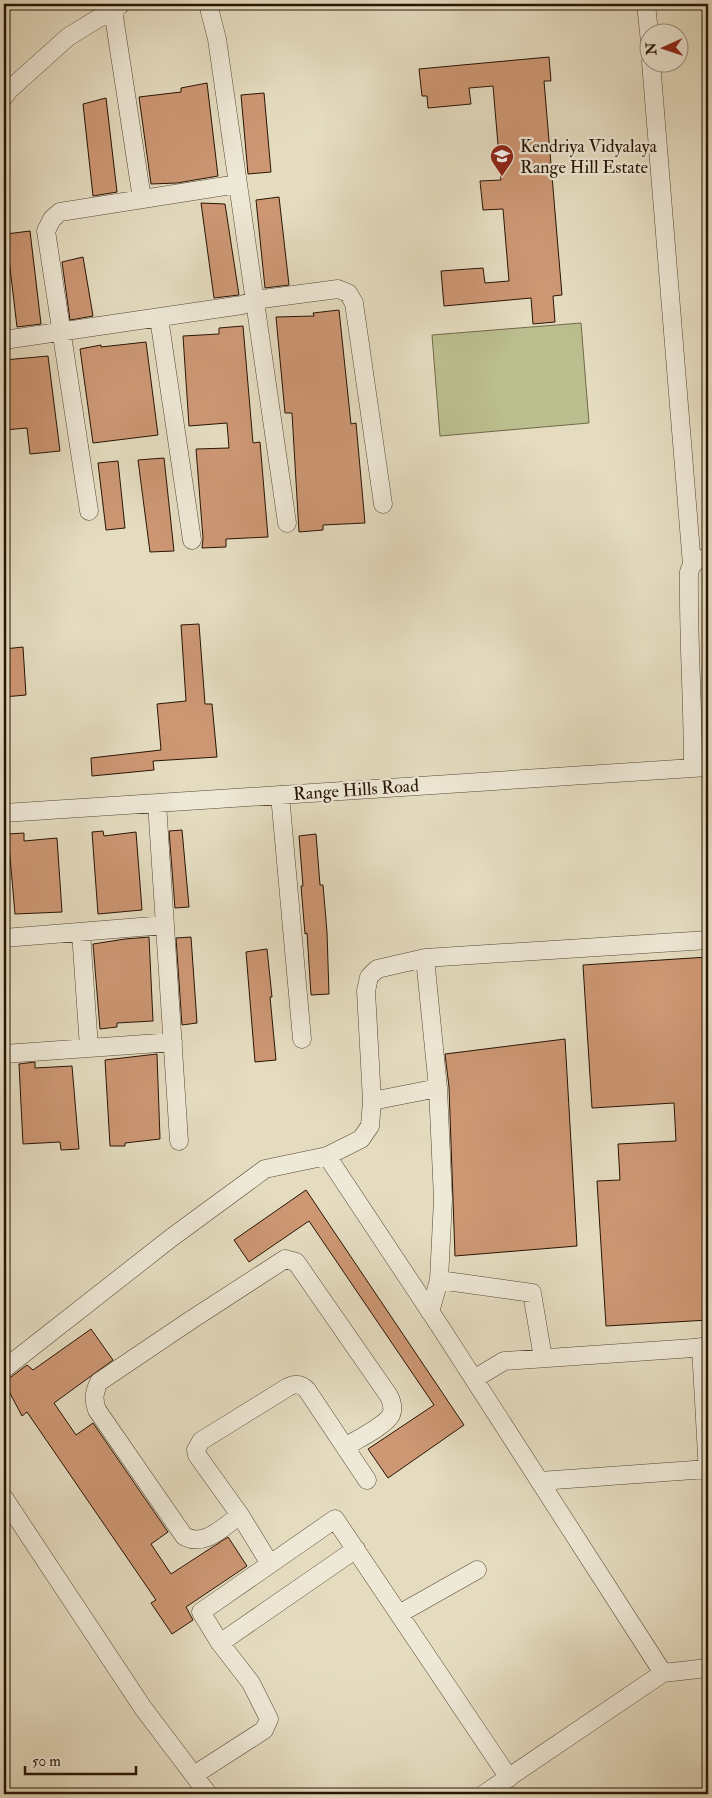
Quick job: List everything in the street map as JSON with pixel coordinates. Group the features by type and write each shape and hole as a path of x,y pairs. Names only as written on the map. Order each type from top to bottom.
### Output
{"street":[{"path":"208,4 218,39 287,523"},
{"path":"646,4 648,22"},
{"path":"5,91 68,36 118,7 142,199"},
{"path":"652,72 692,565"},
{"path":"89,511 46,232 52,219 60,212 238,184"},
{"path":"4,340 242,305 254,300 338,289 348,292 354,303 383,504"},
{"path":"159,318 192,540"},
{"path":"701,767 693,719 689,641 689,572 696,561 708,558"},
{"name":"Range Hills Road","path":"4,813 701,767"},
{"path":"280,795 302,1039"},
{"path":"157,803 179,1141"},
{"path":"4,938 165,925"},
{"path":"81,932 89,1048"},
{"path":"4,1369 171,1238 265,1169 327,1156 361,1139 370,1126 372,1101 366,991 370,977 377,969 425,958 708,940"},
{"path":"425,958 438,1088 443,1199 439,1280 430,1312"},
{"path":"4,1054 173,1042"},
{"path":"372,1101 438,1088"},
{"path":"327,1156 474,1379 663,1673"},
{"path":"240,1515 205,1540 196,1541 184,1536 97,1410 94,1393 99,1382 285,1259 296,1262 389,1396 392,1404 392,1413 387,1421 345,1447"},
{"path":"439,1280 532,1293 543,1358"},
{"path":"474,1379 504,1361 705,1347 708,1473"},
{"path":"270,1564 240,1515 197,1455 196,1450 201,1441 288,1387 297,1384 307,1390 367,1480"},
{"path":"540,1482 708,1469"},
{"path":"4,1498 143,1708 208,1794"},
{"path":"194,1775 264,1730 269,1719 252,1683 220,1643 201,1612 335,1519 509,1778"},
{"path":"220,1643 356,1549"},
{"path":"399,1614 477,1570"},
{"path":"484,1794 663,1673 708,1668"}],"green space":[{"path":"581,323 589,423 440,436 432,335"}],"building":[{"path":"549,57 551,81 544,81 562,295 553,296 555,322 533,324 531,298 444,306 441,271 483,268 485,283 509,281 503,209 483,210 480,181 501,180 493,86 469,88 471,104 428,108 427,96 422,96 419,69"},
{"path":"207,83 218,176 177,183 151,184 139,97 181,92 181,88"},
{"path":"264,93 271,172 248,174 241,95"},
{"path":"106,98 117,192 93,196 83,104"},
{"path":"279,197 289,285 265,288 256,200"},
{"path":"201,203 225,204 239,295 214,298"},
{"path":"30,231 41,324 17,327 6,234"},
{"path":"83,257 93,316 70,320 62,262"},
{"path":"339,310 351,424 356,423 365,523 323,525 323,530 299,532 292,413 285,413 276,317 314,316 313,313"},
{"path":"243,326 253,443 260,442 268,537 226,539 226,547 202,548 203,538 196,449 229,448 227,423 189,426 183,336 219,334 219,328"},
{"path":"146,342 158,435 93,443 80,349 101,345 101,347"},
{"path":"48,356 60,451 30,454 27,428 4,430 4,360"},
{"path":"164,458 174,551 150,552 138,460"},
{"path":"118,461 125,528 106,530 98,463"},
{"path":"199,624 205,704 212,704 217,757 153,761 154,770 92,776 91,758 161,750 157,704 186,701 181,625"},
{"path":"23,647 26,695 4,697 4,649"},
{"path":"182,830 189,907 175,908 169,831"},
{"path":"103,831 104,836 136,832 142,910 98,914 92,832"},
{"path":"24,833 24,841 57,838 62,912 15,914 8,834"},
{"path":"316,834 320,885 323,885 327,932 329,994 311,995 307,933 305,934 301,886 303,886 299,836"},
{"path":"149,937 153,1021 117,1023 117,1027 100,1029 93,944"},
{"path":"191,937 197,1023 182,1025 176,938"},
{"path":"267,949 276,1060 255,1062 246,952"},
{"path":"708,957 708,1320 606,1326 597,1181 620,1180 618,1144 676,1141 674,1103 592,1108 583,965"},
{"path":"565,1039 577,1246 455,1256 449,1087 445,1054"},
{"path":"157,1054 160,1139 125,1143 125,1146 110,1146 105,1060"},
{"path":"35,1062 35,1068 72,1066 79,1149 61,1150 60,1142 23,1144 19,1064"},
{"path":"306,1190 464,1425 388,1478 368,1449 434,1405 309,1221 249,1262 234,1240"},
{"path":"91,1329 113,1360 54,1403 76,1435 93,1423 168,1532 151,1544 171,1574 228,1537 247,1566 186,1607 193,1620 172,1634 151,1603 156,1600 27,1412 22,1416 4,1382 4,1379 11,1377 27,1365 33,1370"}],"place":[{"name":"Kendriya Vidyalaya Range Hill Estate","path":"502,177"}]}
